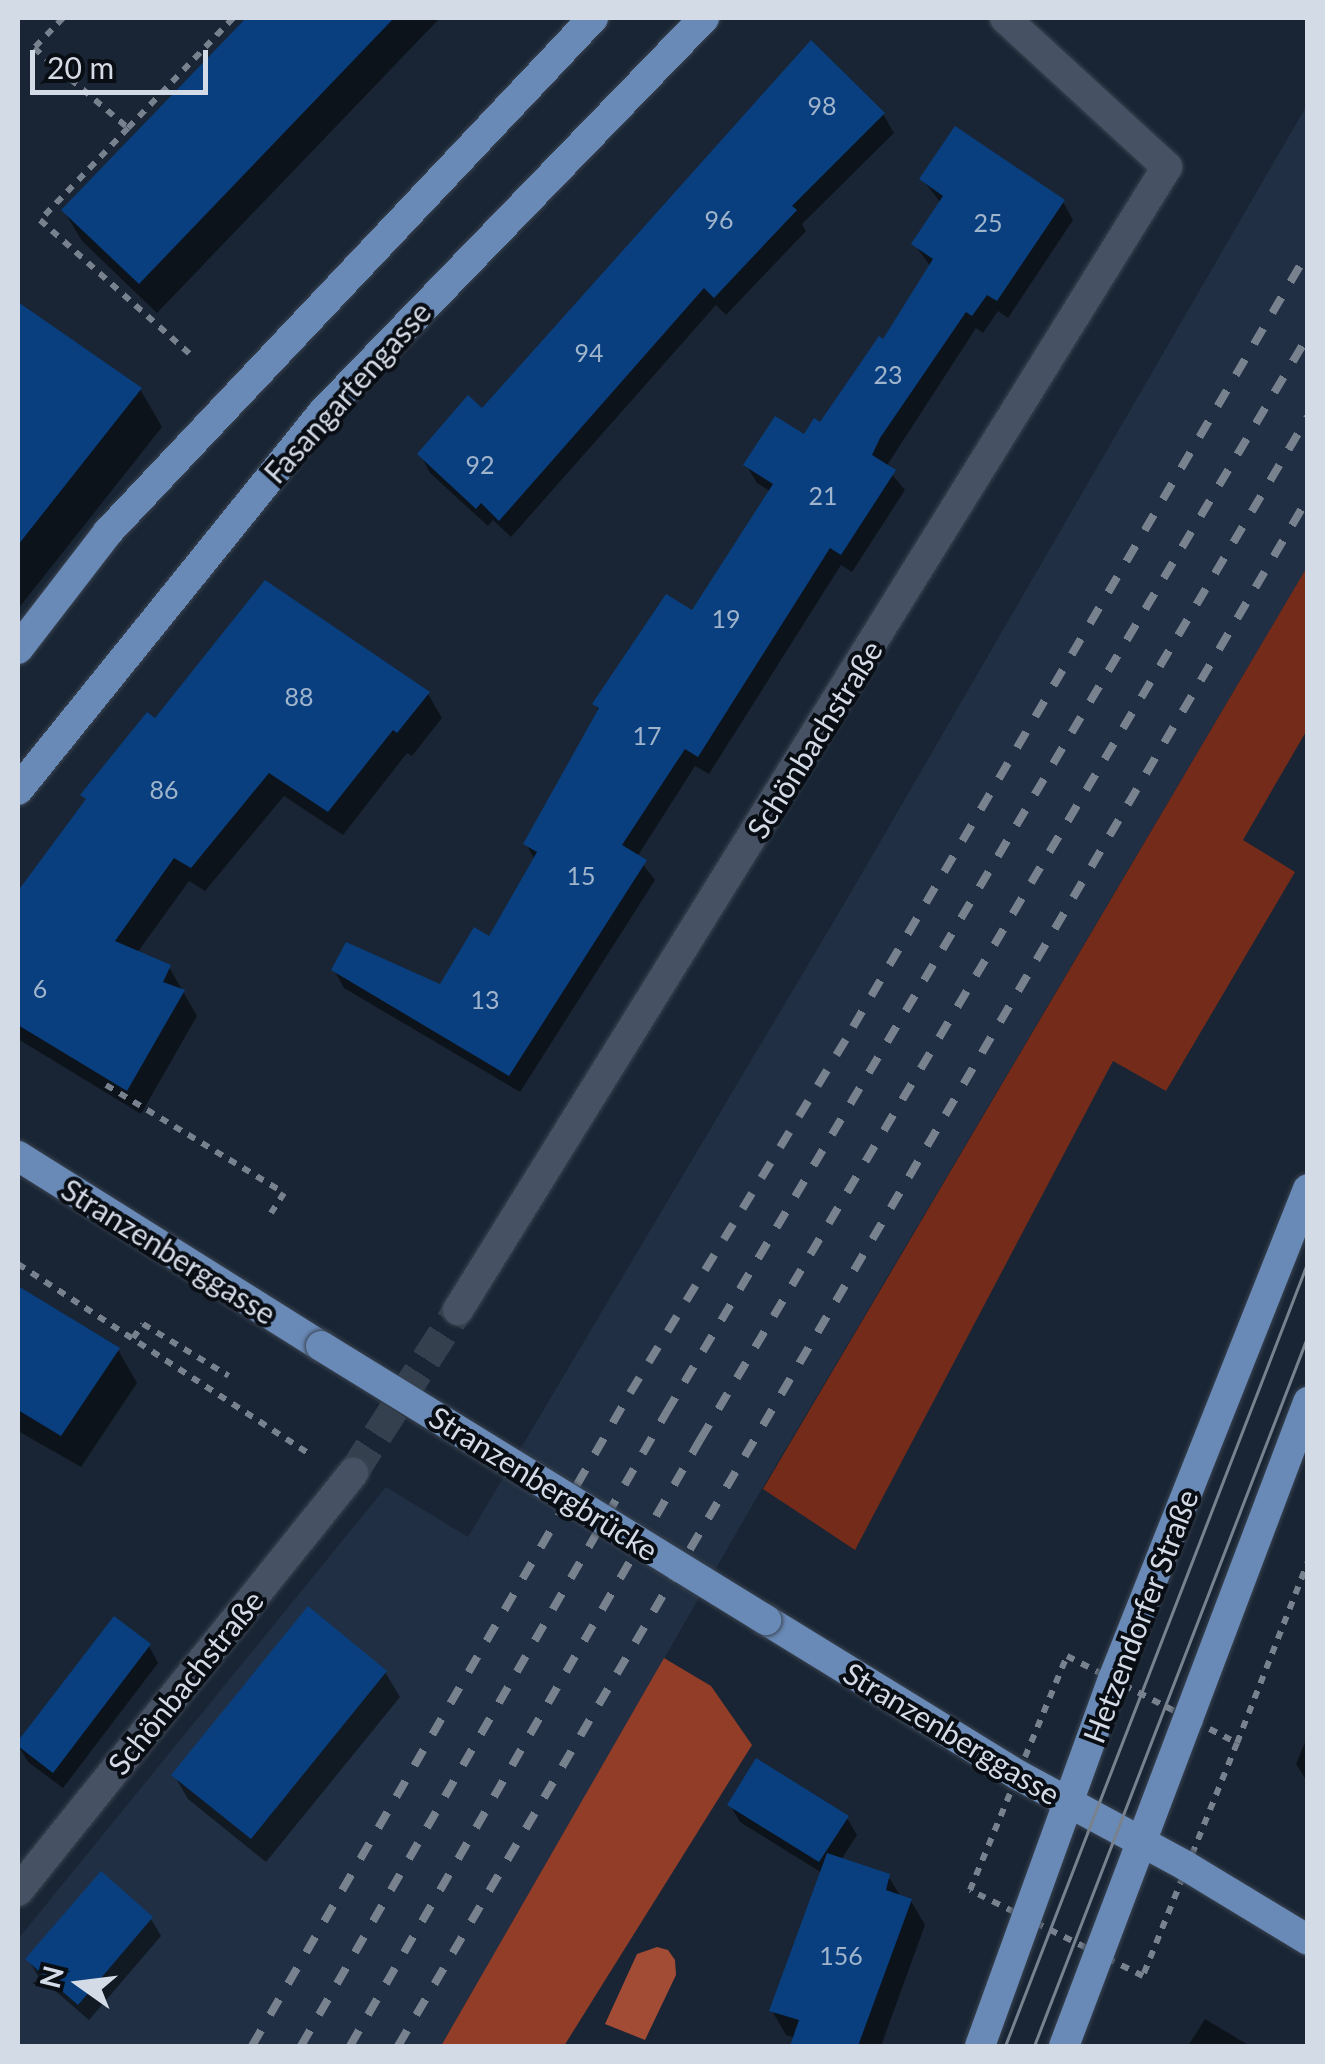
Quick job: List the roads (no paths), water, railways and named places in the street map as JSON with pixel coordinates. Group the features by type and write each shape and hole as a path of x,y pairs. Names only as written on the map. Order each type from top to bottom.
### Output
{"main road":[{"path":"18,649 108,532 593,18"},
{"name":"Fasangartengasse","path":"18,790 324,410 704,18"},
{"name":"Stranzenberggasse","path":"18,1156 321,1346"},
{"name":"Hetzendorfer Straße","path":"980,2046 1113,1679 1308,1189"},
{"name":"Stranzenbergbrücke","path":"321,1346 766,1620"},
{"path":"1064,2046 1308,1402"},
{"name":"Stranzenberggasse","path":"766,1620 1069,1804 1140,1840 1308,1940"}],"street":[{"name":"Schönbachstraße","path":"458,1310 1167,166 1005,18"},
{"name":"Schönbachstraße","path":"18,1891 353,1473"}],"tunnel":[{"path":"353,1473 458,1310"}],"tram line":[{"path":"1005,2046 1308,1261"},
{"path":"1034,2046 1308,1335"}],"railway":[{"path":"252,2046 630,1393 853,1027 1308,252"},
{"path":"301,2046 666,1413 1308,336"},
{"path":"350,2046 700,1440 1308,417"},
{"path":"398,2046 1308,498"}]}
